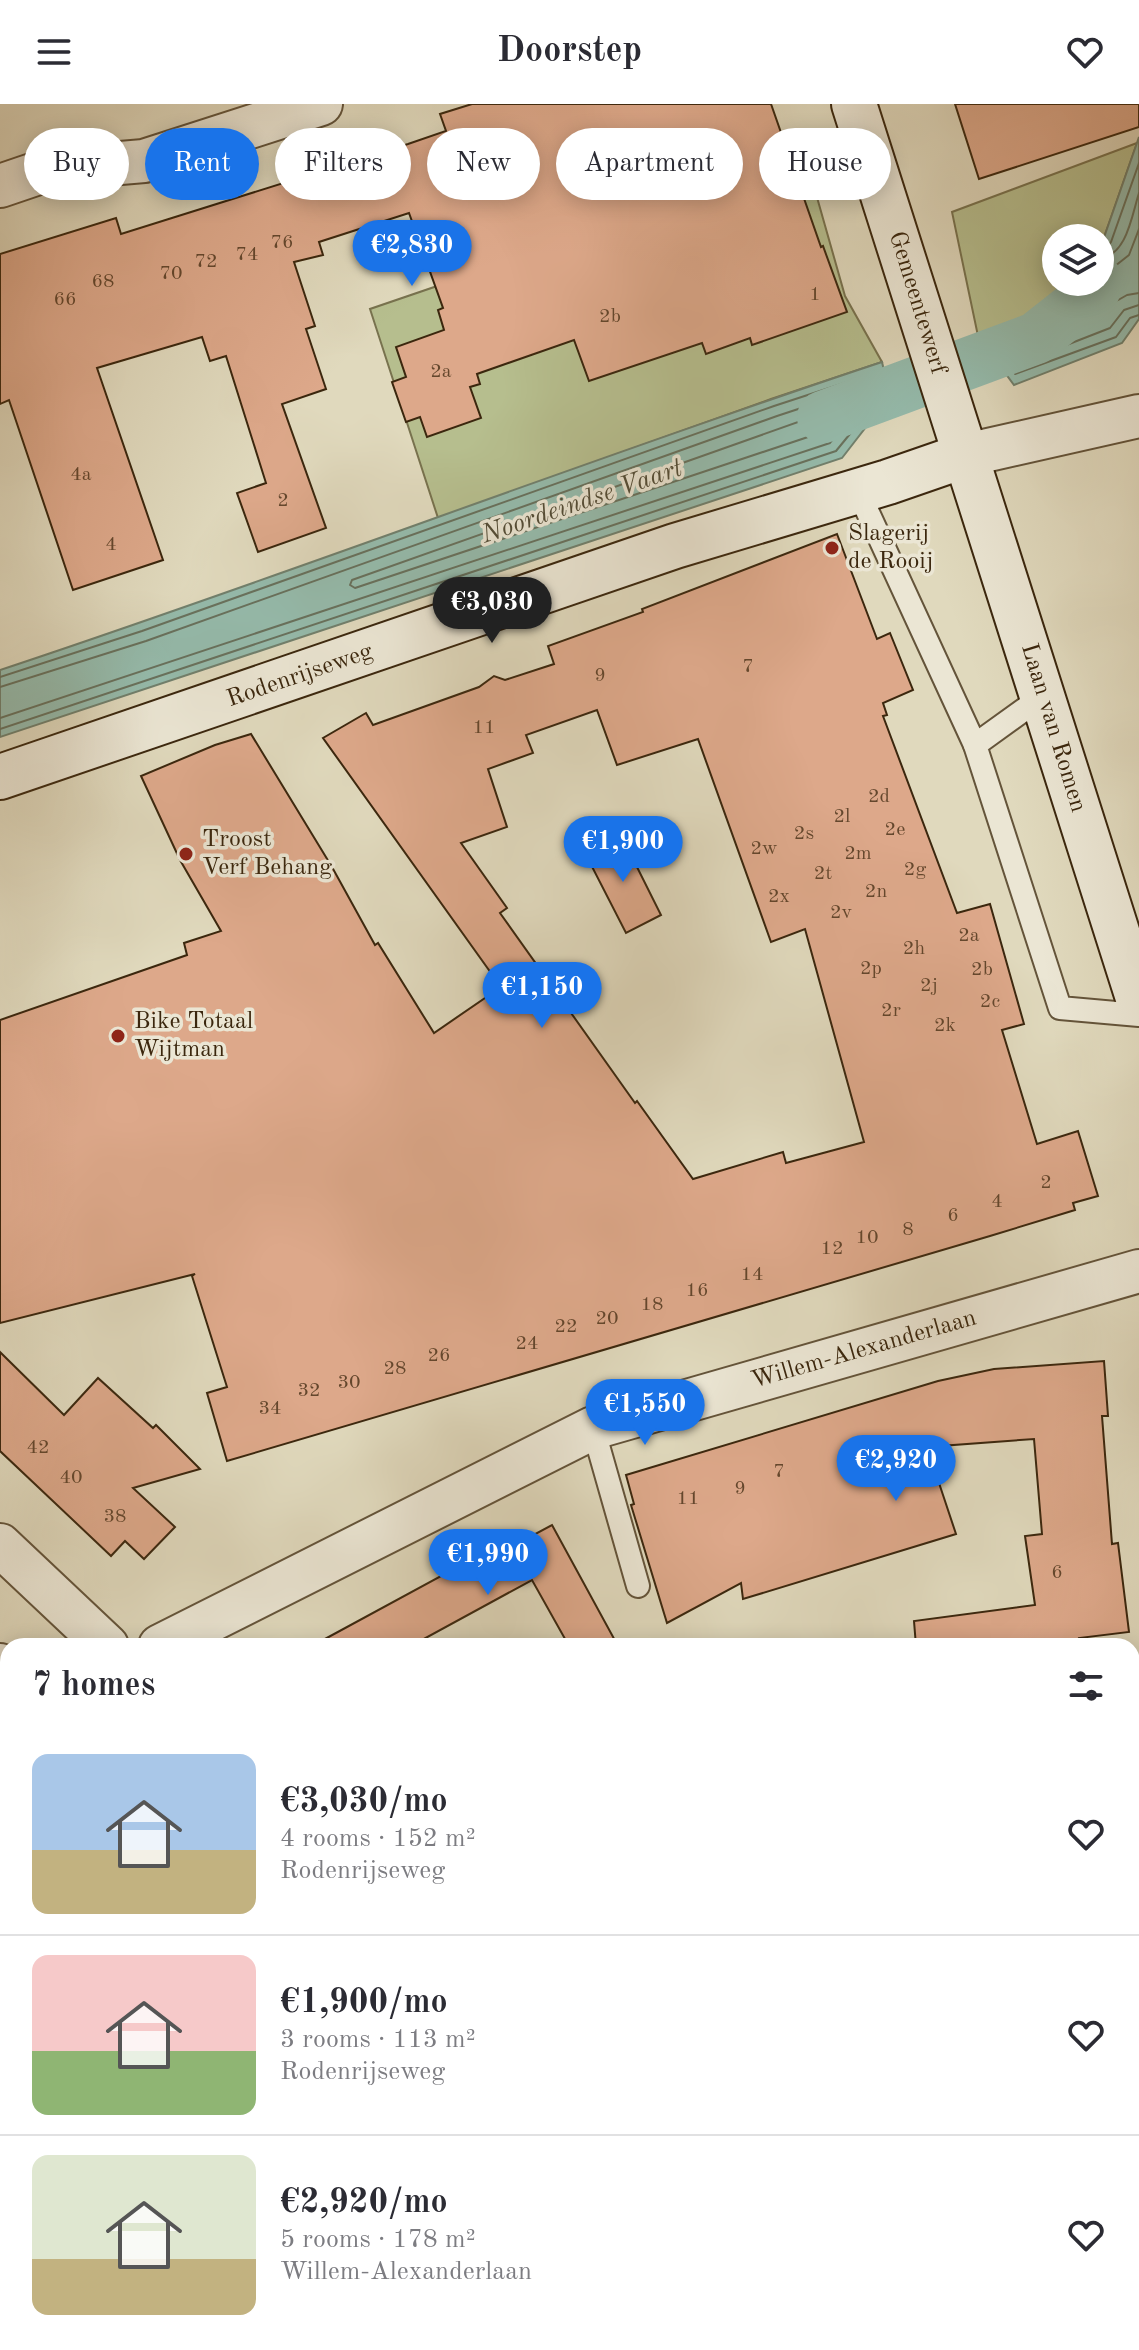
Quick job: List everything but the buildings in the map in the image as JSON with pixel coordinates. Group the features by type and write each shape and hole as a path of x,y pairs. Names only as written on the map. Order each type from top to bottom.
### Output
{"street":[{"name":"Gemeentewerf","path":"854,104 960,438"},
{"path":"0,186 50,169 144,161 297,108"},
{"path":"960,438 1139,416"},
{"name":"Rodenrijseweg","path":"0,777 675,546 858,491 960,438"},
{"name":"Laan van Romen","path":"960,438 1139,1001"},
{"name":"Willem-Alexanderlaan","path":"176,1638 593,1428 1139,1271"},
{"path":"0,1545 99,1638"}],"lane":[{"path":"858,491 975,745 1060,1008 1139,1015"},
{"path":"975,745 1043,696"},
{"path":"593,1428 638,1586"}],"shaded area":[{"path":"1137,143 1109,224 1042,224 1042,296 1068,296 1052,310 1015,326 978,336 952,212"},
{"path":"759,155 759,200 818,200 845,296 882,362 438,518 370,309 645,215 671,200 743,200 743,160"}],"water":[{"path":"1139,137 1139,319 1122,343 1014,385 978,336 1035,318 1070,296 1114,296 1114,224 1109,224"},
{"path":"882,362 890,396 842,458 0,737 0,670"}],"waterway":[{"name":"Noordeindse Vaart","path":"823,417 1036,338 1089,296"}],"place":[{"name":"Slagerij de Rooij","path":"832,548"},
{"name":"Troost Verf Behang","path":"186,854"},
{"name":"Bike Totaal Wijtman","path":"118,1036"}]}
